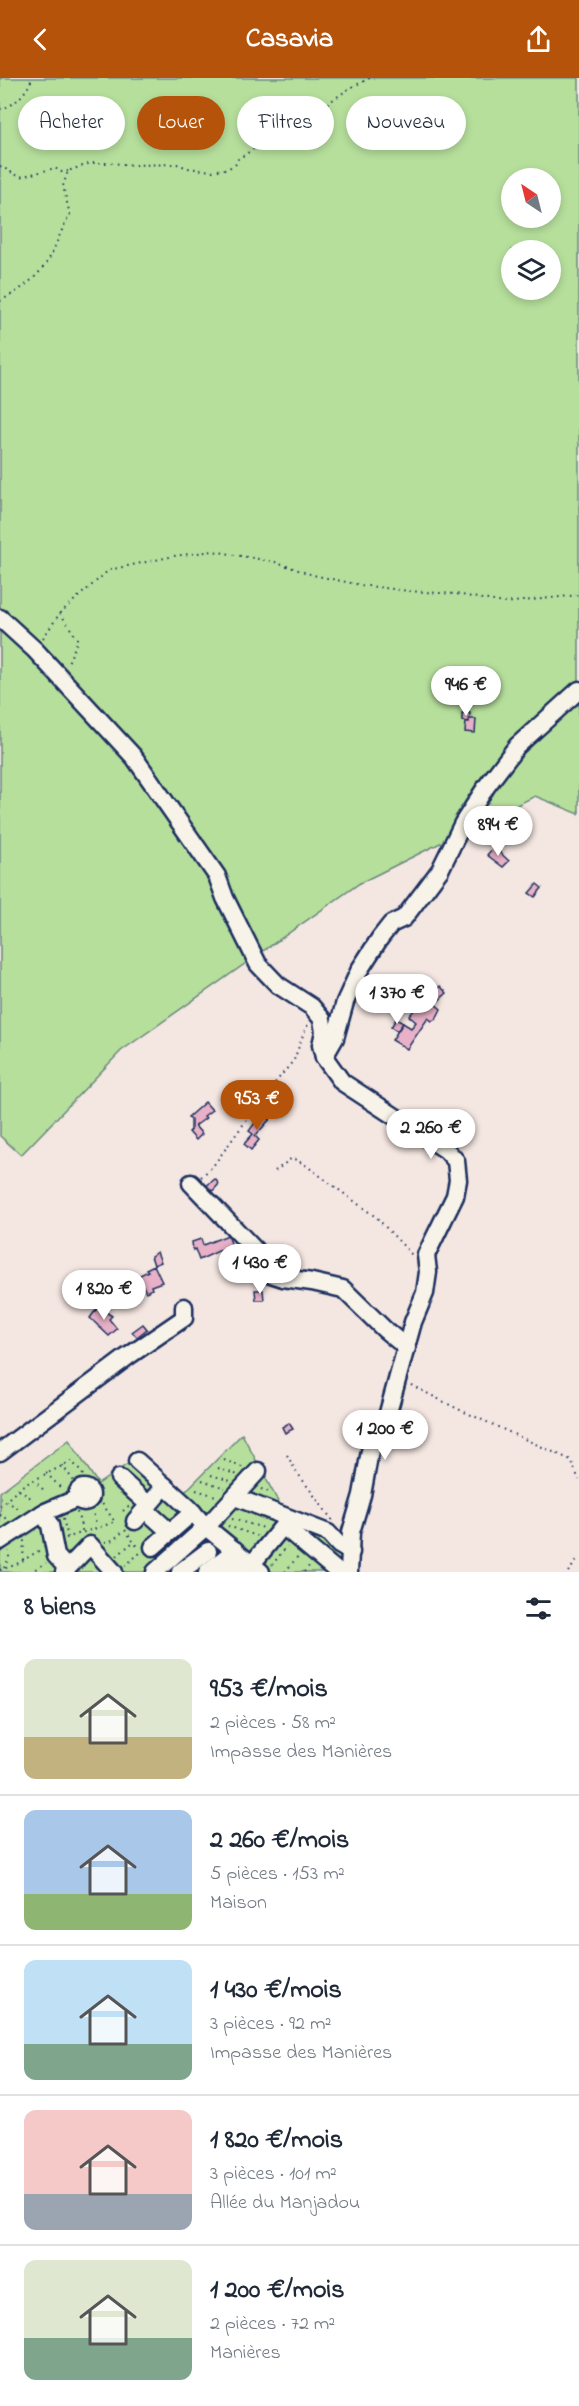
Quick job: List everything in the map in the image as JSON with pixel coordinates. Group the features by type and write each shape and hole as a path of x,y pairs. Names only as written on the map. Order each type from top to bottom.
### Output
{"street":[{"path":"0,618 62,679 134,757 217,876 225,898 258,964 278,985 312,1007 320,1016 324,1032 321,1045 324,1058 342,1082 446,1150 456,1161 458,1180 455,1196 426,1255 425,1293 413,1322 383,1431 370,1451 362,1495 351,1532 349,1572"},
{"path":"324,1058 335,1038 345,1002 360,969 380,938 392,924 404,918 440,870 463,823 486,787 517,746 579,690"},
{"path":"192,1184 255,1251 268,1273 343,1289 407,1348"},
{"path":"0,1452 127,1357 184,1318 184,1307"},
{"path":"137,1461 192,1512 212,1521 235,1550 255,1570"},
{"path":"119,1478 144,1513 170,1532"},
{"path":"144,1513 165,1486"},
{"path":"156,1571 212,1521 245,1486 328,1533 339,1545 351,1552"},
{"path":"0,1541 43,1512 86,1494"},
{"path":"43,1512 50,1525 60,1560 90,1545 114,1572"},
{"path":"147,1549 192,1512"},
{"path":"255,1570 283,1526 338,1572"},
{"path":"207,1572 235,1550"},
{"path":"185,1570 208,1551"},
{"path":"224,1572 232,1565 255,1570"}],"path":[{"path":"0,109 13,104 30,87 32,78"},
{"path":"0,166 20,177 55,168 61,172 90,164 111,163 177,164 212,171 229,168 236,164 238,159 260,145 275,130 308,120 318,110 350,88 370,78"},
{"path":"0,301 33,280 52,254 58,235 70,215 63,186 68,171"},
{"path":"34,650 60,613 109,570 174,556 213,551 275,562 313,575 360,585 456,594 504,603 579,595"},
{"path":"60,613 78,640 62,679"},
{"path":"192,1184 213,1166 264,1096 294,1060 306,1027 320,1016"},
{"path":"275,1171 292,1158 304,1164 377,1218 406,1251 427,1269"},
{"path":"398,1378 458,1409 571,1460 579,1480"},
{"path":"287,1455 296,1471 334,1522 351,1532"},
{"path":"224,1460 245,1486"},
{"path":"0,1506 33,1480 72,1461 87,1480 86,1494"},
{"path":"62,1465 86,1494 97,1528"},
{"path":"218,1468 245,1486"},
{"path":"211,1475 245,1486"},
{"path":"33,1480 46,1492"},
{"path":"202,1480 245,1486"},
{"path":"196,1490 245,1486"},
{"path":"19,1490 31,1498"},
{"path":"30,1572 60,1560 97,1528 115,1522 101,1502 86,1494"},
{"path":"6,1501 18,1508"},
{"path":"212,1521 275,1536"},
{"path":"212,1521 275,1536"},
{"path":"90,1545 113,1540 125,1530 147,1549 156,1571"},
{"path":"255,1570 301,1541"},
{"path":"285,1572 301,1541"},
{"path":"119,1572 147,1549"},
{"path":"568,1572 579,1558"},
{"path":"0,1570 15,1565 60,1560"}],"green space":[{"path":"0,78 579,78 579,814 535,796 360,883 121,1051 21,1155 0,1136"},
{"path":"242,1434 288,1520 324,1538 344,1557 347,1572 0,1572 0,1492 69,1440 98,1484 138,1457 179,1498"}],"building":[{"path":"462,713 470,713 469,722 462,721"},
{"path":"469,719 476,719 475,733 465,732 466,722 469,722"},
{"path":"498,834 509,841 506,845 495,837"},
{"path":"494,847 509,861 503,867 487,855"},
{"path":"537,884 542,888 535,897 529,893"},
{"path":"440,986 447,993 435,1004 441,1009 436,1019 432,1021 428,1018 407,1049 392,1040 403,1023 411,1028 416,1022 409,1016 417,1007 420,1010 429,1003 426,1001 436,994 434,992"},
{"path":"396,1019 403,1023 397,1031 391,1027"},
{"path":"205,1102 212,1110 195,1126 202,1134 196,1140 189,1132 191,1120 188,1117"},
{"path":"262,1113 270,1119 255,1136 259,1140 251,1150 244,1144 253,1134 249,1131"},
{"path":"215,1179 219,1184 210,1194 205,1187"},
{"path":"228,1235 234,1252 227,1254 225,1248 199,1260 195,1249 193,1250 192,1242 201,1239 203,1245"},
{"path":"157,1252 161,1262 154,1265 151,1256"},
{"path":"154,1265 162,1282 151,1286 152,1289 146,1292 138,1276"},
{"path":"255,1290 263,1290 264,1300 256,1300"},
{"path":"98,1307 112,1316 109,1319 117,1329 109,1336 90,1318"},
{"path":"143,1324 147,1329 137,1337 132,1332"},
{"path":"289,1423 293,1429 285,1433 282,1427"}]}
